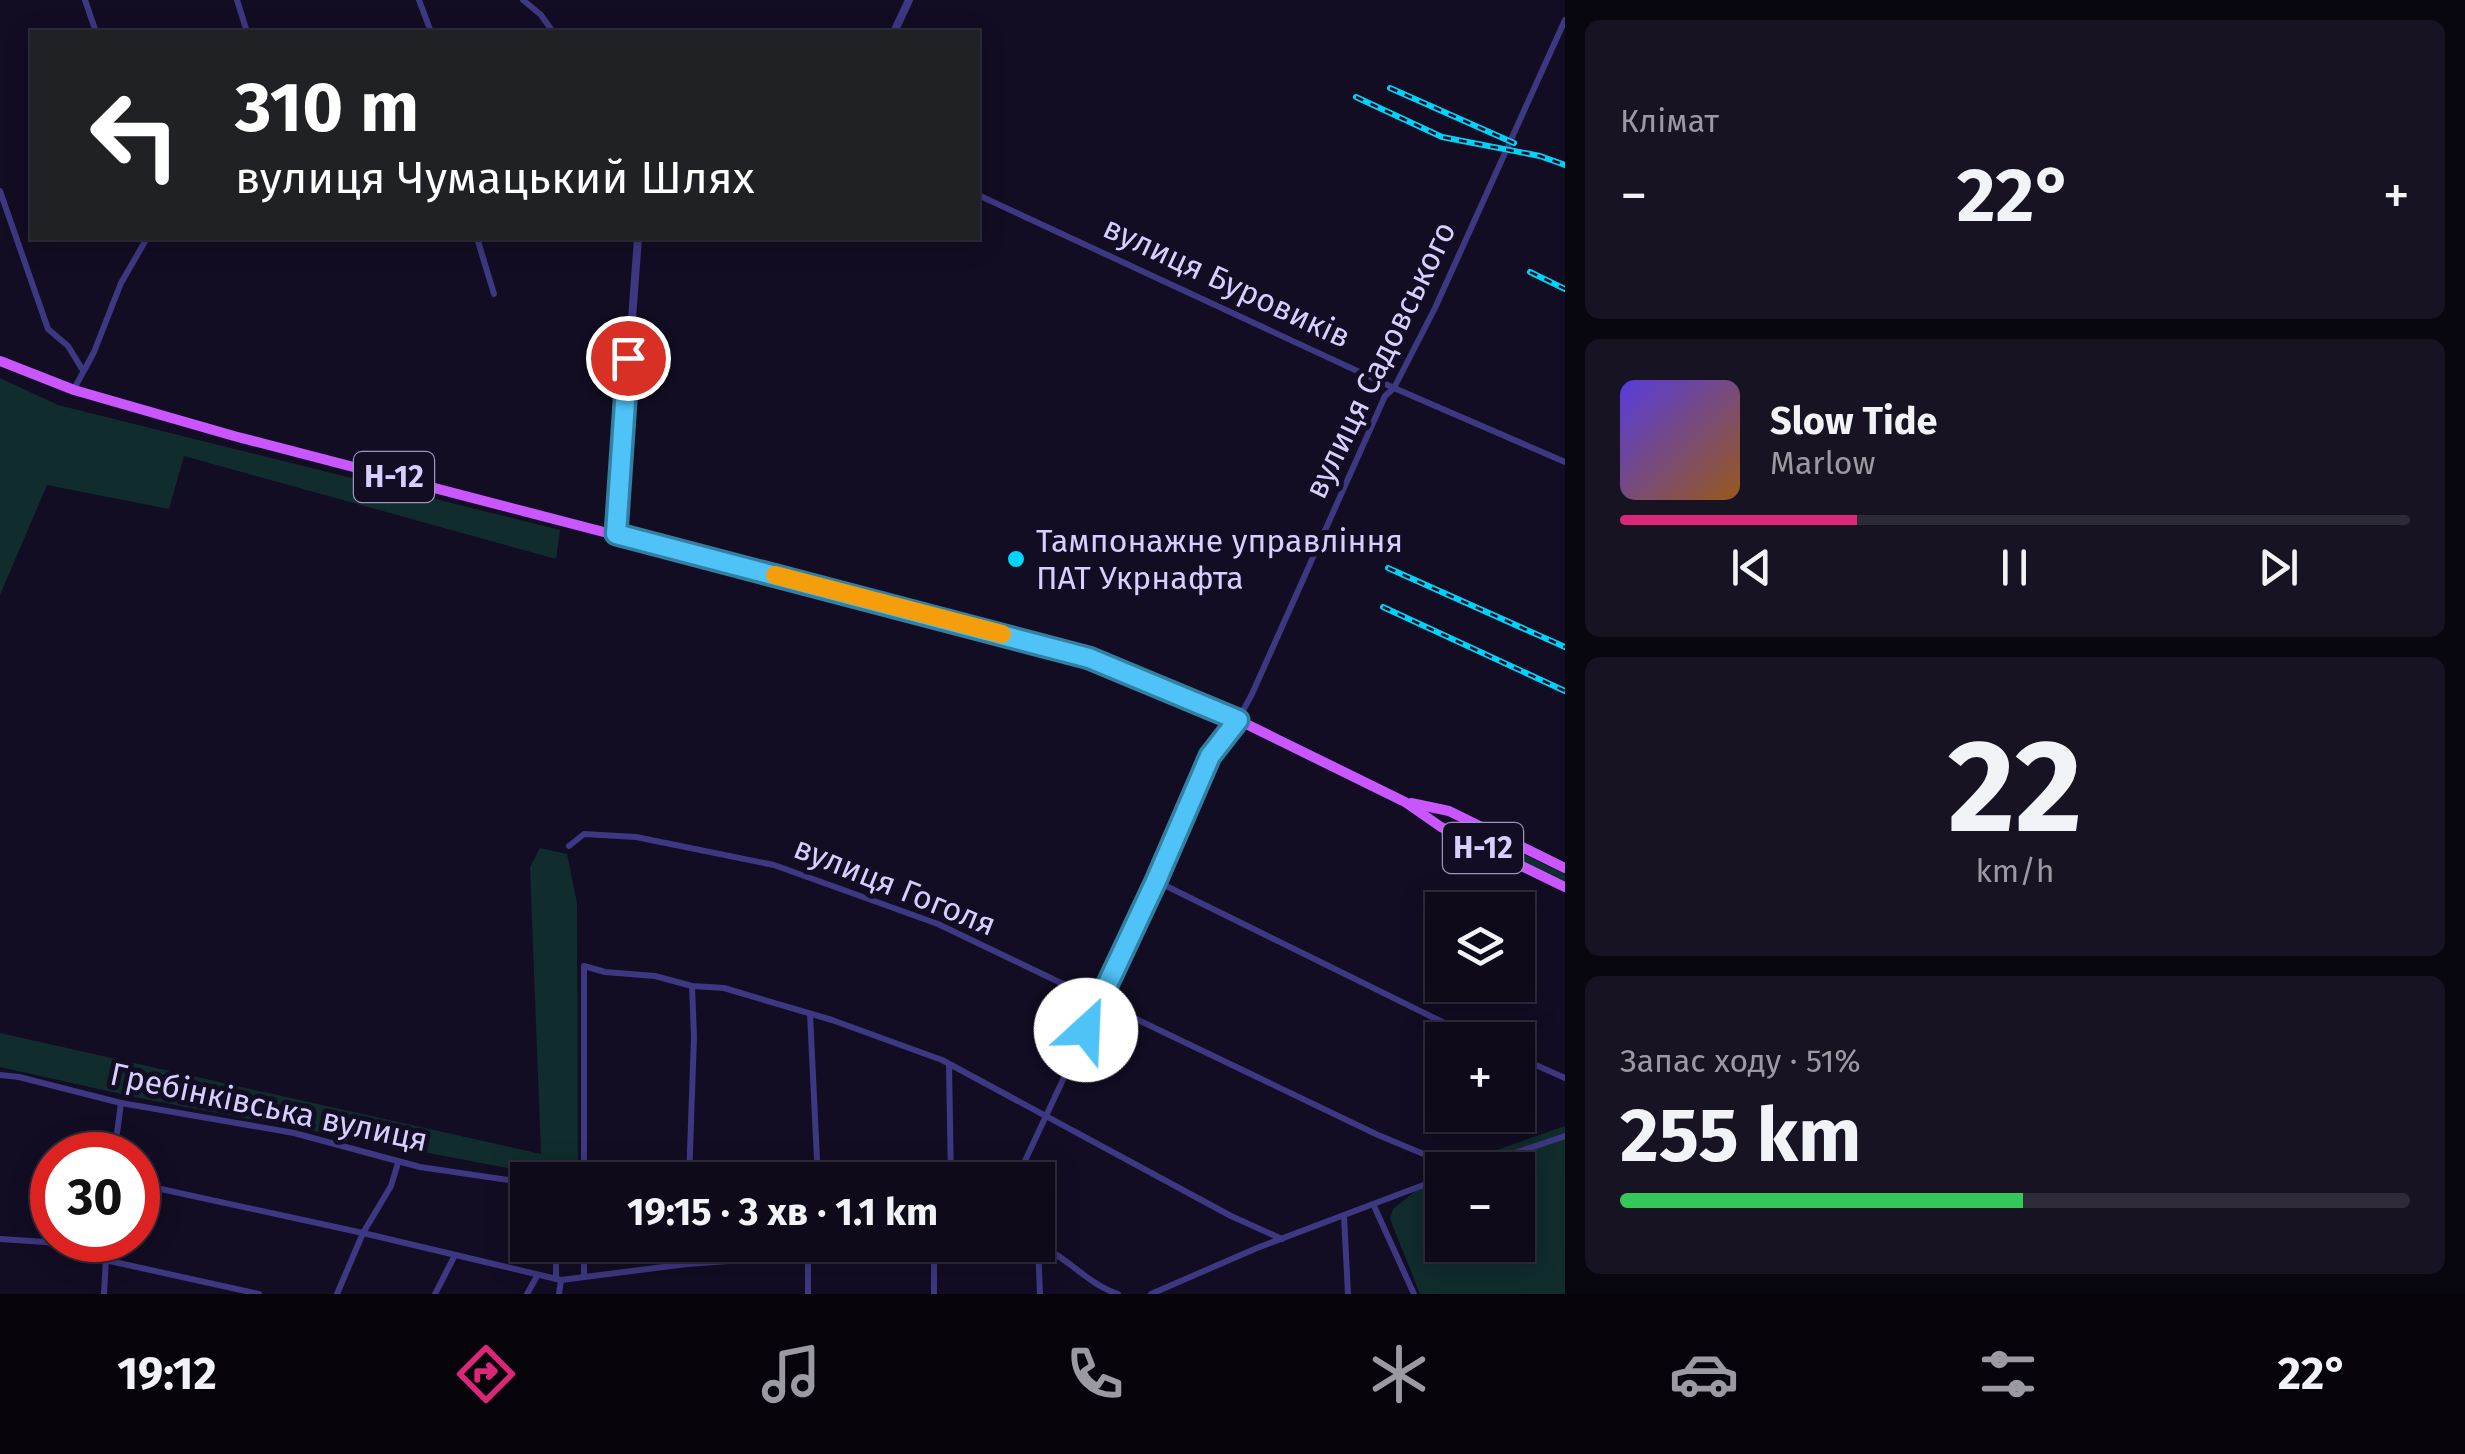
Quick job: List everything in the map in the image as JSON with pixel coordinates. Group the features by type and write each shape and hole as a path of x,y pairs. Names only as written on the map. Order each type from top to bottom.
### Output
{"main road":[{"path":"0,361 74,390"},
{"name":"Н-12","path":"74,390 1089,658 1238,720 1406,802 1441,828 1565,887"},
{"name":"Н-12","path":"1406,802 1448,811 1565,868"}],"street":[{"path":"84,0 95,30"},
{"path":"238,0 247,30"},
{"path":"419,0 430,30"},
{"path":"523,0 552,30"},
{"path":"895,30 909,0"},
{"name":"вулиця Садовського","path":"1024,1162 1210,756 1238,720 1385,396 1394,388 1435,308 1565,20"},
{"path":"0,190 48,329 68,346 82,370"},
{"name":"вулиця Буровиків","path":"980,196 1394,388 1565,462"},
{"path":"74,390 121,284 146,240"},
{"path":"477,240 494,294"},
{"path":"616,534 638,240"},
{"name":"вулиця Гоголя","path":"569,846 584,834 636,837 774,865 938,924 1425,1154"},
{"path":"1156,881 1442,1022"},
{"path":"584,1162 584,966 724,988 949,1064 1231,1216 1282,1239"},
{"path":"690,1162 692,986"},
{"path":"810,1014 817,1162"},
{"path":"949,1064 951,1162"},
{"path":"1535,1065 1565,1078"},
{"name":"Гребінківська вулиця","path":"0,1075 121,1103 294,1133 398,1163 510,1180"},
{"path":"117,1132 121,1103"},
{"path":"1517,1152 1565,1136"},
{"path":"337,1294 363,1233 391,1186 398,1163"},
{"path":"1151,1294 1425,1185"},
{"path":"160,1189 558,1280 727,1262"},
{"path":"1374,1206 1414,1294"},
{"path":"1344,1216 1348,1294"},
{"path":"0,1238 30,1241"},
{"path":"1055,1251 1100,1288 1118,1294"},
{"path":"435,1294 454,1257"},
{"path":"104,1294 105,1262"},
{"path":"114,1262 259,1294"},
{"path":"557,1262 559,1294"},
{"path":"584,1262 584,1277"},
{"path":"808,1262 808,1294"},
{"path":"934,1262 934,1294"},
{"path":"1039,1262 1040,1294"},
{"path":"527,1294 537,1276"}],"green space":[{"path":"0,378 58,405 560,530 556,559 184,456 169,509 47,485 0,595"},
{"path":"1453,821 1565,874 1565,881 1450,827"},
{"path":"540,848 567,854 577,903 578,1162 510,1162 510,1168 139,1098 0,1067 0,1033 541,1154 530,867"},
{"path":"1565,1126 1565,1294 1420,1294 1390,1219 1393,1209 1425,1183 1425,1262 1535,1262 1535,1152 1491,1152"}],"railway":[{"path":"1390,88 1514,143"},
{"path":"1356,97 1442,137 1540,156 1565,165"},
{"path":"1530,272 1565,289"},
{"path":"1388,568 1565,647"},
{"path":"1383,607 1565,691"}],"slow traffic":[{"path":"775,575 1002,634"}],"place":[{"name":"Тампонажне управління ПАТ Укрнафта","path":"1016,559"}],"route":[{"path":"628,358 616,534 1089,658 1238,720 1210,756 1086,1030"}]}
